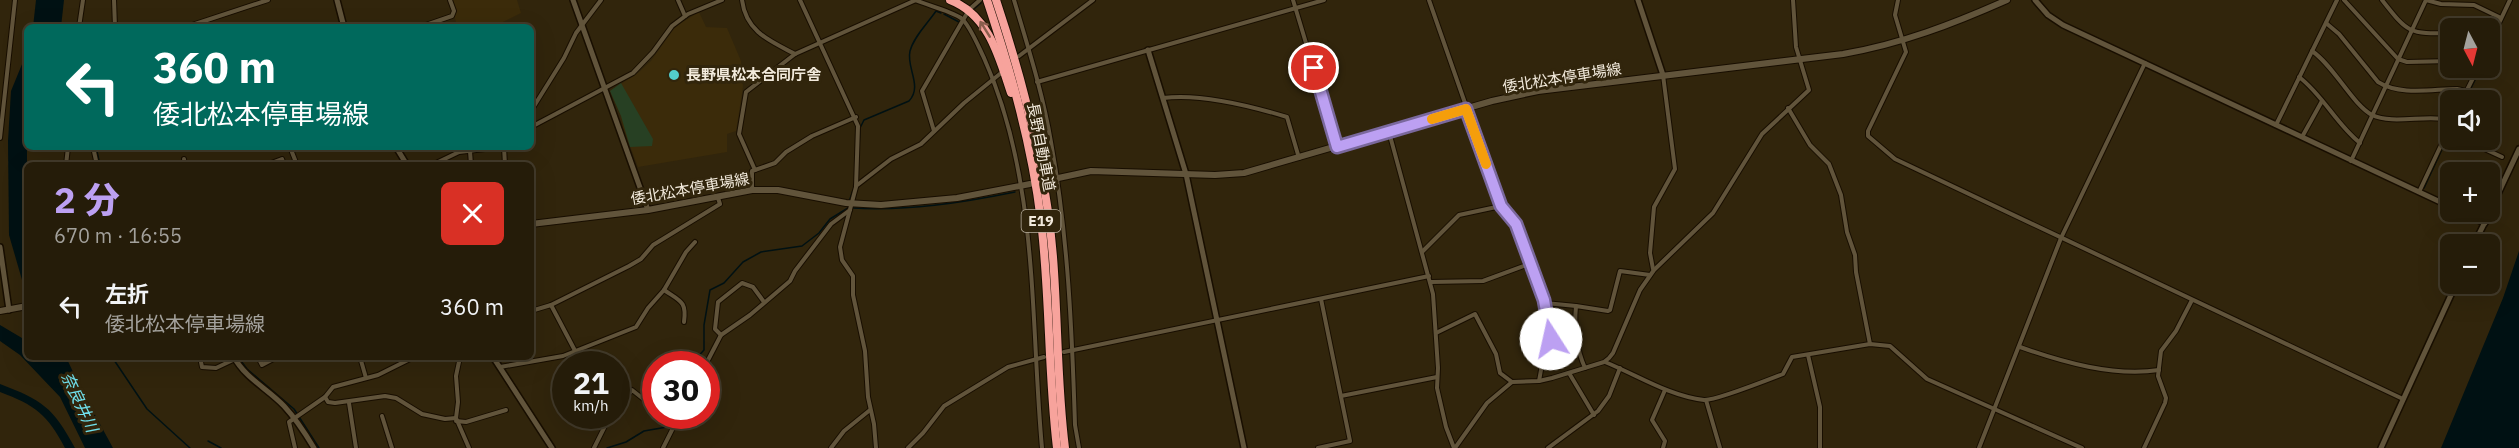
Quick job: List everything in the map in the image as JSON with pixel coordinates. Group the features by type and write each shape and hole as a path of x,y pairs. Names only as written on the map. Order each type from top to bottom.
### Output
{"highway":[{"path":"950,0 972,13 990,37 1005,74 1032,163"},
{"name":"長野自動車道","path":"987,0 1017,96 1032,163 1045,257 1057,448"},
{"name":"長野自動車道","path":"997,0 1036,141 1049,220 1065,448"}],"main road":[{"name":"倭北松本停車場線","path":"1049,180 1091,171 1244,173 1300,159 1466,109 1538,91 1854,52 1904,41 2007,0"},
{"name":"倭北松本停車場線","path":"534,224 648,210 752,190 789,191 851,207 940,200 1030,184"},
{"path":"0,311 24,307"}],"street":[{"path":"0,138 15,0"},
{"path":"80,24 83,0"},
{"path":"114,0 115,24"},
{"path":"195,24 268,0"},
{"path":"337,0 343,24"},
{"path":"429,24 452,16 450,0"},
{"path":"573,0 648,210"},
{"path":"534,107 582,25 601,0"},
{"path":"678,0 685,16"},
{"path":"534,125 639,68 672,26 685,16 722,0"},
{"path":"742,0 753,30 795,54"},
{"path":"800,0 856,117 858,126 856,187 840,247 842,260 853,276 853,295 865,351 876,448"},
{"path":"755,170 739,134 746,93 795,54 915,0 964,17 993,79 1011,137 1022,186 1029,237 1042,448"},
{"path":"972,7 980,0"},
{"path":"1014,0 1051,139 1057,178 1067,263 1078,448"},
{"path":"1019,56 1093,0"},
{"path":"1293,0 1337,147"},
{"path":"1036,82 1324,0"},
{"path":"1429,0 1501,206 1516,224 1545,303 1551,342 1543,359 1539,381"},
{"path":"1638,0 1663,75 1675,169 1654,207 1650,253 1654,270"},
{"path":"1454,448 1487,403 1512,382 1539,381 1569,373 1604,362 1613,353 1640,290 1650,275 1713,213 1762,134 1809,90 1798,59 1793,0"},
{"path":"1898,0 1895,15 1906,52 1868,136 1895,159 2403,399"},
{"path":"2035,0 2048,15 2063,25 2440,202"},
{"path":"2276,125 2337,0"},
{"path":"2344,0 2398,59 2407,62 2440,61"},
{"path":"2382,0 2404,28 2420,34 2440,33"},
{"path":"2352,160 2426,0 2441,4 2474,5 2501,18 2510,0"},
{"path":"934,131 922,91 964,17"},
{"path":"2326,23 2339,34 2378,82 2386,87 2397,90 2462,90"},
{"path":"1148,50 1186,174 1244,448"},
{"path":"2312,51 2324,59 2363,108 2373,115 2384,118 2440,117"},
{"path":"1979,448 2020,348 2061,238 2145,63"},
{"path":"856,187 891,159 921,144 1000,73"},
{"path":"2299,77 2310,86 2349,135 2360,143"},
{"path":"1163,98 1230,102 1287,117 1300,159"},
{"path":"2302,137 2322,101"},
{"path":"1788,108 1810,145 1829,164 1841,195 1847,232 1855,255 1856,272 1870,344"},
{"path":"752,190 751,173 755,170 775,163 786,152 812,136 856,117"},
{"path":"1389,132 1431,282 1436,333 1438,396 1454,448"},
{"path":"2500,190 2519,149"},
{"path":"438,162 459,152 478,150"},
{"path":"2420,192 2440,150"},
{"path":"2490,150 2502,157"},
{"path":"470,151 471,162"},
{"path":"534,309 551,305 641,259 653,245 720,204 718,198"},
{"path":"1422,252 1459,215 1501,206"},
{"path":"713,351 722,335 790,280 831,224 851,207"},
{"path":"2479,234 2485,223"},
{"path":"551,305 573,351 636,327 648,308 664,290 686,252 695,242"},
{"path":"0,247 11,309"},
{"path":"1431,282 1483,281 1529,264"},
{"path":"1545,303 1608,311 1620,271 1650,275"},
{"path":"1064,352 1429,276"},
{"path":"722,335 715,329 718,302 742,283 753,287 764,302"},
{"path":"664,290 684,304 686,309 684,322"},
{"path":"2381,448 2451,294"},
{"path":"1318,448 1350,441 1321,299"},
{"path":"2144,448 2166,398 2158,376 2161,351 2176,331 2192,300"},
{"path":"1576,306 1579,354 1585,368"},
{"path":"1436,333 1475,315 1496,354 1500,373 1512,382"},
{"path":"1604,362 1665,390 1706,400 1783,374 1792,357 1870,344 1890,346 1927,379 2082,448"},
{"path":"2020,348 2077,365 2145,371 2159,370"},
{"path":"1808,355 1820,407 1820,448"},
{"path":"908,448 945,406 1008,367 1044,357"},
{"path":"499,367 552,358"},
{"path":"201,360 202,367 216,368 230,360"},
{"path":"235,360 243,372 298,417 314,448"},
{"path":"260,360 262,365 271,360"},
{"path":"361,360 366,378"},
{"path":"295,448 289,422 325,397 333,387 385,372 408,360"},
{"path":"459,360 456,376 458,402 456,419 469,448"},
{"path":"495,360 552,448"},
{"path":"1548,448 1594,415 1609,396 1620,368"},
{"path":"1569,373 1594,415"},
{"path":"1341,396 1437,377"},
{"path":"630,392 632,390 642,398"},
{"path":"1663,448 1665,441 1652,420 1665,390"},
{"path":"325,397 328,402 349,403 385,396 396,398 422,414 466,422 506,410"},
{"path":"1706,400 1720,448"},
{"path":"349,403 356,448"},
{"path":"831,448 844,431 870,410"},
{"path":"382,416 392,448"},
{"path":"594,448 604,429"},
{"path":"663,448 673,429"}],"shaded area":[{"path":"451,0 517,0 521,13 503,22 456,24"},
{"path":"699,12 706,27 727,28 741,61 743,87 736,131 727,134 727,152 638,167 610,91 638,73 651,61 676,26"}],"green space":[{"path":"621,83 653,139 652,146 630,147 621,116 610,91"}],"water":[{"path":"36,0 64,0 61,24 33,24"},
{"path":"24,59 24,150 27,150 27,162 24,162 24,287 9,235 8,141 11,91"},
{"path":"2519,251 2519,448 2441,448 2503,298"},
{"path":"0,325 24,339 24,359 20,355 0,341"},
{"name":"奈良井川","path":"25,360 67,360 113,448 85,448 60,397"},
{"path":"0,384 36,400 45,407 60,423 75,448 65,448 53,427 39,412 0,392"}],"waterway":[{"path":"2500,26 2512,0"},
{"path":"975,8 981,3"},
{"path":"859,147 860,128 864,120 909,101 913,95 914,83 909,57 912,45 936,11 941,13"},
{"path":"944,14 959,22"},
{"path":"116,19 117,24"},
{"path":"2470,90 2476,78"},
{"path":"97,150 99,162"},
{"path":"2424,188 2442,150"},
{"path":"849,202 853,190"},
{"path":"853,208 934,205 1015,192"},
{"path":"703,351 704,325 710,290 724,283 743,262 761,252 802,246 819,233 830,219 848,208"},
{"path":"114,360 147,409 190,448"},
{"path":"240,360 247,369 294,409 319,448"},
{"path":"607,448 626,442 644,431 656,429"},
{"path":"208,441 221,448"}],"slow traffic":[{"path":"1432,119 1466,109 1486,164"}],"place":[{"name":"長野県松本合同庁舎","path":"674,75"}],"route":[{"path":"1314,68 1337,147 1466,109 1501,206 1516,224 1544,300 1551,339"}]}
